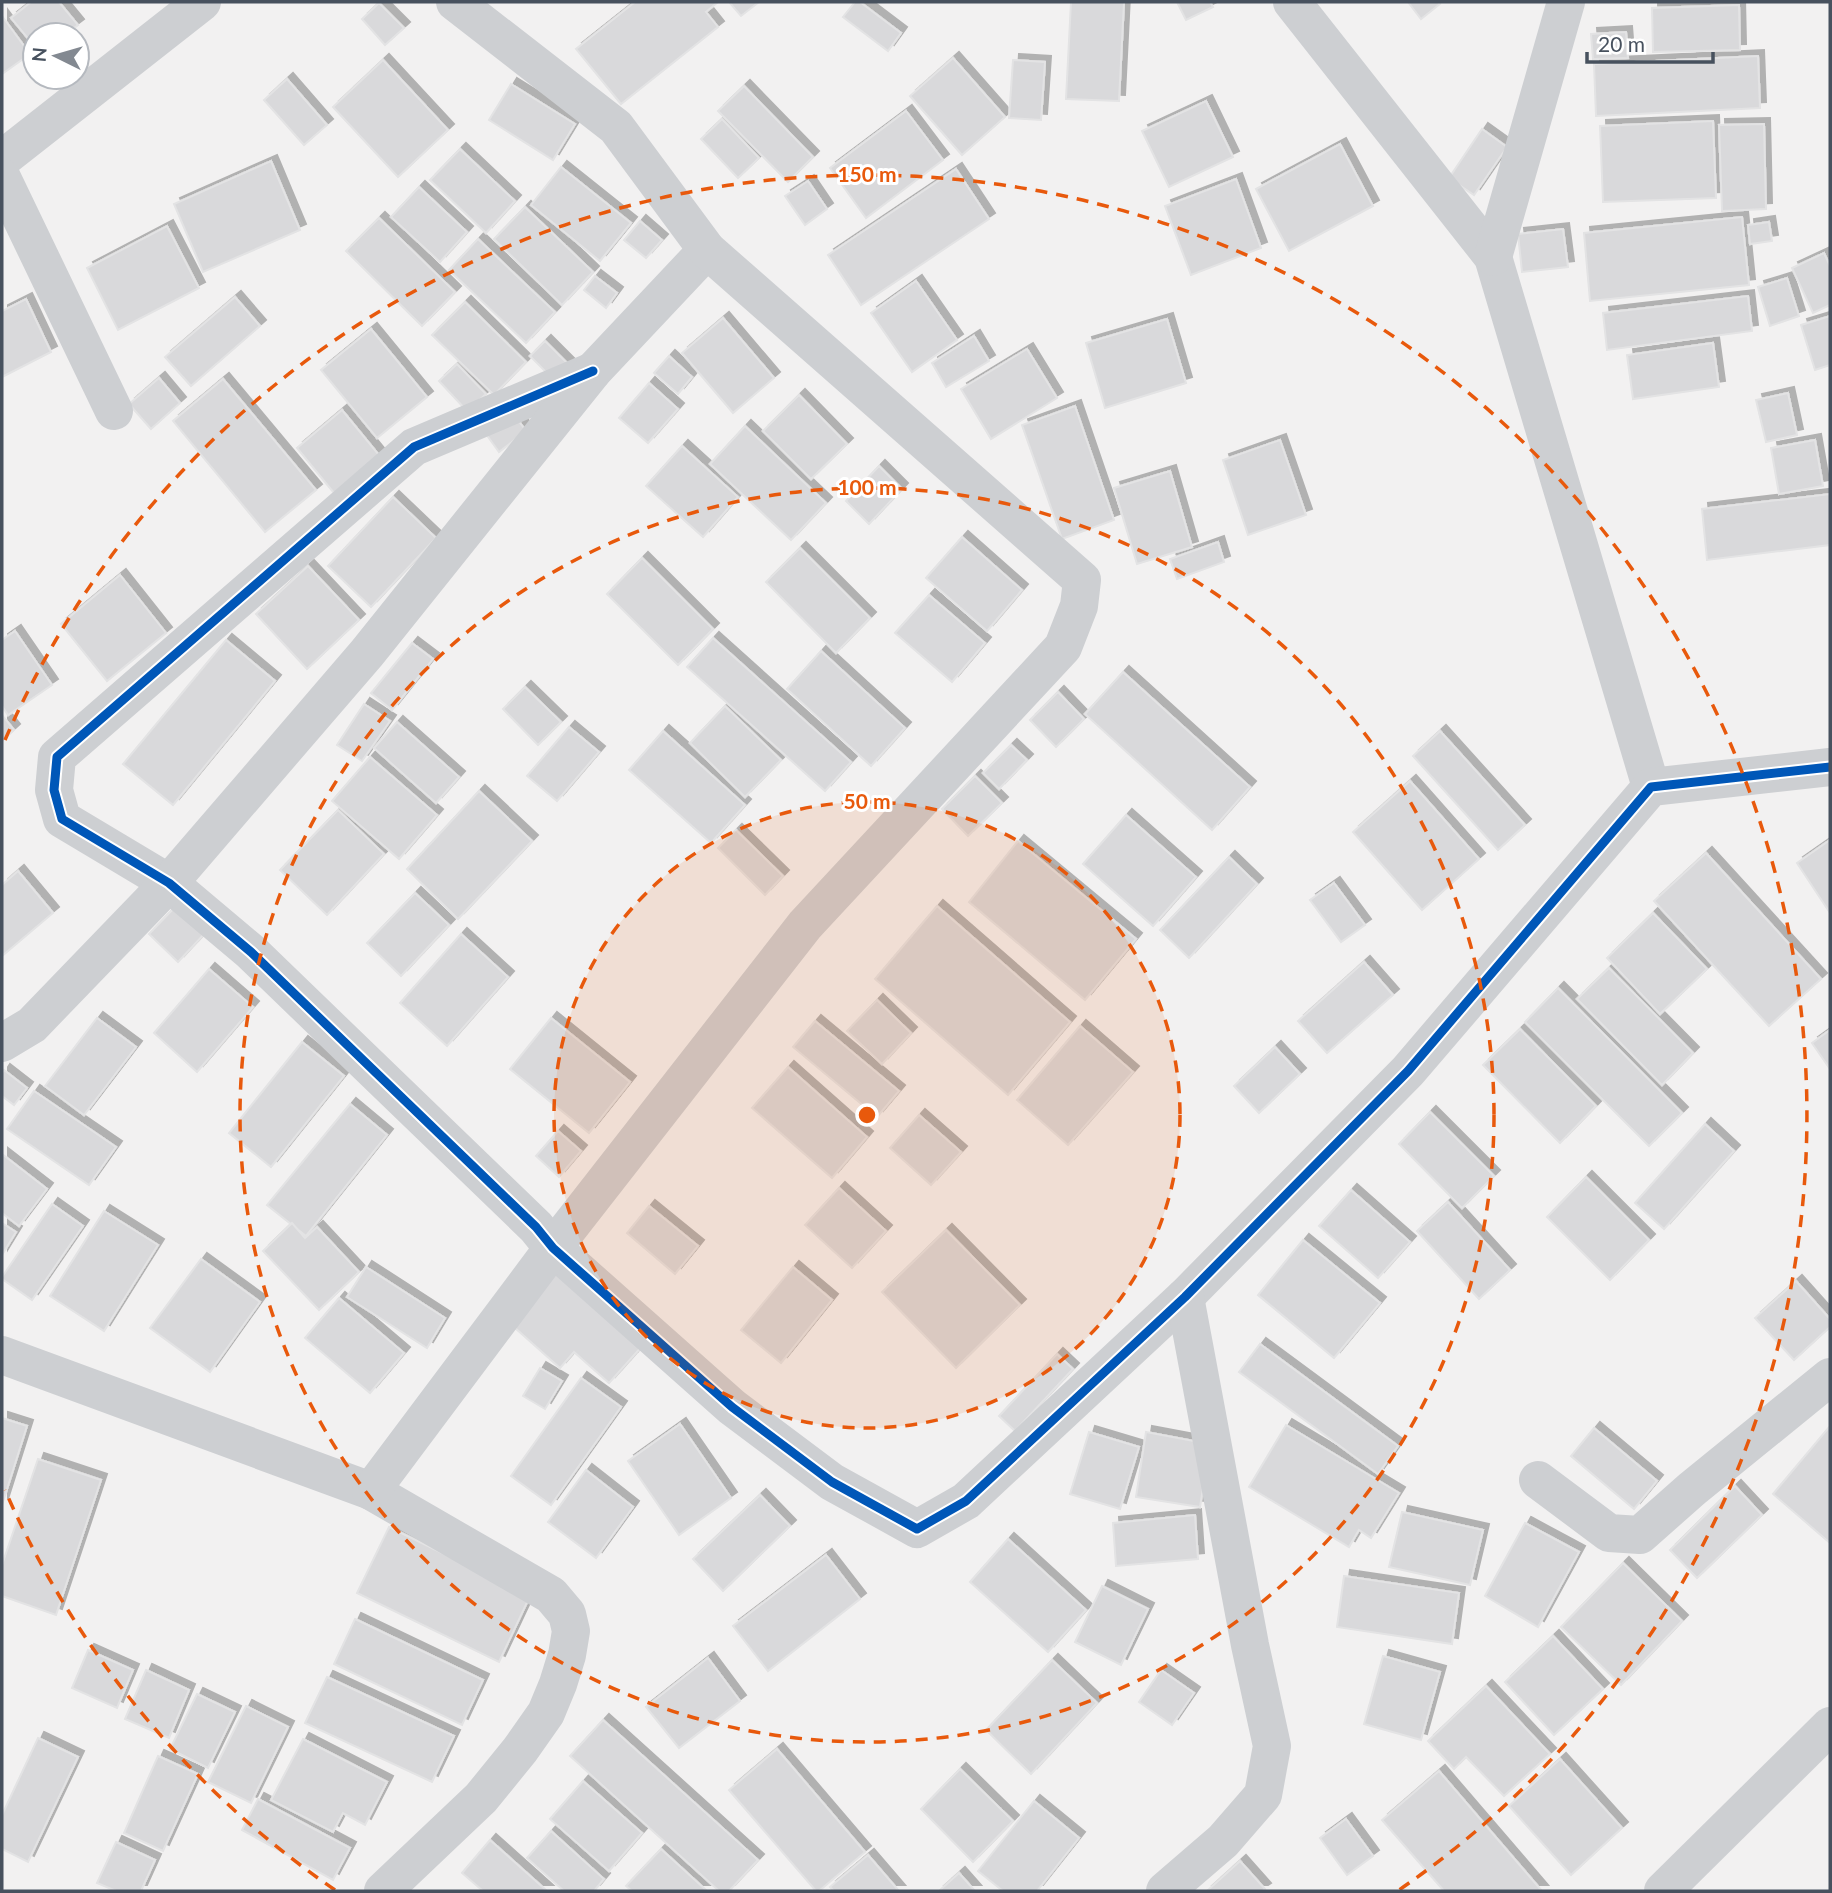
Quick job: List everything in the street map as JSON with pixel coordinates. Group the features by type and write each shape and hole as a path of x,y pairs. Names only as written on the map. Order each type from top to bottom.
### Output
{"street":[{"path":"2,159 202,2"},
{"path":"371,1490 553,1248 805,925 1063,648 1079,607 1082,580 707,250 616,127 454,2"},
{"path":"1292,2 1493,257 1651,787"},
{"path":"1493,257 1566,2"},
{"path":"2,178 114,411"},
{"path":"2,1043 32,1025 169,883 367,653 593,371 707,250"},
{"path":"593,371 414,447 57,757 54,790 62,819 169,883 251,952 526,1218 553,1248 732,1407 832,1482 917,1528 966,1501 1185,1297 1408,1071 1651,787 1830,767"},
{"path":"1165,1891 1223,1841 1264,1795 1272,1746 1250,1645 1185,1297"},
{"path":"2,1355 371,1490 551,1595 568,1614 571,1631 567,1655 546,1713 481,1798 383,1891"},
{"path":"1538,1480 1609,1533 1640,1535 1692,1489 1830,1377"},
{"path":"1663,1891 1830,1726"}],"building":[{"path":"31,2 59,2 75,21 21,21 21,30 11,18"},
{"path":"635,2 718,2 706,12 718,27 621,104 576,49"},
{"path":"729,2 759,2 741,16"},
{"path":"855,2 860,2 901,33 888,51 843,17"},
{"path":"1071,2 1124,2 1119,101 1066,99"},
{"path":"1177,2 1210,2 1213,7 1186,20"},
{"path":"1408,2 1438,2 1440,4 1421,19"},
{"path":"379,3 404,28 385,45 362,19"},
{"path":"1739,5 1740,50 1653,52 1652,8"},
{"path":"2,16 21,42 21,60 2,74"},
{"path":"1626,32 1628,58 1593,59 1591,34"},
{"path":"1758,56 1760,108 1596,116 1594,64"},
{"path":"953,58 1005,117 962,155 910,96"},
{"path":"383,60 448,130 398,177 333,107"},
{"path":"1013,60 1045,62 1041,120 1009,118"},
{"path":"287,79 327,125 304,145 264,100"},
{"path":"511,84 575,124 553,160 489,120"},
{"path":"744,86 813,157 788,182 718,111"},
{"path":"1206,101 1233,157 1169,187 1142,131"},
{"path":"906,111 943,160 866,218 830,168"},
{"path":"722,119 759,158 738,178 701,139"},
{"path":"1713,121 1716,198 1603,202 1600,126"},
{"path":"1764,124 1766,209 1722,211 1719,125"},
{"path":"1482,129 1507,147 1474,195 1449,178"},
{"path":"1340,144 1373,206 1289,251 1256,189"},
{"path":"460,149 515,201 486,233 430,180"},
{"path":"271,161 300,230 203,272 174,204"},
{"path":"561,167 631,223 600,261 531,205"},
{"path":"956,169 989,219 861,305 828,255"},
{"path":"1236,179 1261,248 1191,275 1165,206"},
{"path":"808,181 827,209 805,225 785,196"},
{"path":"419,187 467,232 440,262 391,217"},
{"path":"525,207 593,272 562,305 494,239"},
{"path":"1742,217 1749,285 1590,301 1584,233"},
{"path":"379,218 455,292 422,326 346,251"},
{"path":"640,221 662,240 646,258 624,240"},
{"path":"1769,222 1772,241 1750,244 1748,225"},
{"path":"167,226 199,288 118,330 87,268"},
{"path":"1563,229 1568,267 1522,272 1518,234"},
{"path":"478,239 555,312 526,343 449,270"},
{"path":"1824,253 1830,266 1830,305 1813,313 1792,268"},
{"path":"595,276 617,293 606,308 584,290"},
{"path":"1787,278 1799,316 1770,326 1758,287"},
{"path":"916,281 957,340 912,372 871,313"},
{"path":"1748,296 1752,331 1607,350 1603,313"},
{"path":"235,297 260,326 191,386 165,357"},
{"path":"26,299 51,352 2,377 2,311"},
{"path":"465,302 526,362 494,395 432,335"},
{"path":"1830,316 1830,365 1815,370 1801,325"},
{"path":"723,318 774,378 733,413 682,353"},
{"path":"1167,319 1186,383 1105,408 1086,343"},
{"path":"371,329 427,397 377,438 321,370"},
{"path":"974,336 989,361 946,387 932,363"},
{"path":"545,341 568,364 553,379 530,356"},
{"path":"1713,343 1719,387 1633,399 1627,355"},
{"path":"1027,349 1057,398 991,439 961,389"},
{"path":"669,356 692,377 678,394 654,373"},
{"path":"457,364 486,394 467,411 439,381"},
{"path":"159,378 180,403 151,429 129,404"},
{"path":"223,379 316,490 265,532 173,421"},
{"path":"649,383 678,409 648,443 619,418"},
{"path":"1788,393 1797,435 1766,442 1756,400"},
{"path":"799,395 847,444 811,479 763,431"},
{"path":"1075,406 1114,520 1062,539 1022,425"},
{"path":"342,410 379,455 334,493 297,448"},
{"path":"513,413 526,431 499,452 486,434"},
{"path":"745,426 826,503 791,540 710,464"},
{"path":"1280,440 1306,515 1248,535 1223,460"},
{"path":"1815,440 1823,486 1779,494 1771,448"},
{"path":"682,446 738,497 703,537 646,486"},
{"path":"879,466 902,489 869,524 846,501"},
{"path":"1170,471 1192,547 1137,564 1114,488"},
{"path":"1830,494 1830,545 1707,560 1702,509"},
{"path":"393,497 436,538 371,607 328,566"},
{"path":"962,537 1022,590 987,631 926,578"},
{"path":"1218,542 1224,562 1177,579 1170,559"},
{"path":"800,548 870,618 836,653 766,582"},
{"path":"642,558 713,629 678,665 607,594"},
{"path":"308,566 359,620 307,669 256,614"},
{"path":"120,575 166,633 107,681 61,624"},
{"path":"929,595 985,643 952,682 895,633"},
{"path":"15,631 52,685 8,715 2,706 2,640"},
{"path":"713,638 851,762 825,791 687,667"},
{"path":"226,640 275,681 173,805 123,764"},
{"path":"412,643 433,659 392,710 371,693"},
{"path":"821,651 905,728 871,766 787,689"},
{"path":"1123,672 1250,787 1212,830 1085,714"},
{"path":"525,687 561,722 538,745 503,709"},
{"path":"1058,692 1084,719 1056,747 1030,720"},
{"path":"364,704 390,721 362,761 337,745"},
{"path":"725,706 781,760 745,797 690,743"},
{"path":"2,715 14,730 2,741"},
{"path":"397,722 459,777 436,803 374,748"},
{"path":"569,727 599,752 557,801 527,776"},
{"path":"663,731 745,805 711,843 629,770"},
{"path":"1440,731 1525,825 1498,850 1413,756"},
{"path":"1011,745 1027,760 999,789 983,773"},
{"path":"370,757 437,815 399,859 332,801"},
{"path":"975,776 1002,803 968,836 942,809"},
{"path":"1410,781 1479,859 1422,910 1353,832"},
{"path":"479,791 532,841 458,919 407,869"},
{"path":"338,810 384,854 327,915 280,870"},
{"path":"1126,815 1196,877 1153,926 1083,864"},
{"path":"736,830 783,876 765,895 718,848"},
{"path":"1830,840 1830,913 1797,863"},
{"path":"1018,841 1136,939 1085,1000 969,902"},
{"path":"1706,853 1821,979 1769,1026 1654,901"},
{"path":"1229,857 1257,884 1189,958 1160,930"},
{"path":"18,871 53,913 2,956 2,885"},
{"path":"1334,883 1365,925 1341,942 1310,900"},
{"path":"415,893 449,925 401,976 367,943"},
{"path":"178,904 207,931 178,962 149,934"},
{"path":"937,906 1070,1022 1008,1095 875,979"},
{"path":"1653,913 1707,969 1660,1014 1607,958"},
{"path":"461,934 508,977 447,1046 400,1003"},
{"path":"1364,962 1393,995 1327,1053 1298,1021"},
{"path":"1609,968 1693,1053 1662,1085 1577,999"},
{"path":"209,969 253,1007 197,1072 154,1033"},
{"path":"1558,988 1682,1113 1649,1146 1525,1022"},
{"path":"877,1000 911,1033 882,1064 847,1031"},
{"path":"97,1018 136,1047 84,1115 45,1086"},
{"path":"551,1018 630,1082 589,1133 510,1069"},
{"path":"815,1021 899,1091 877,1117 793,1047"},
{"path":"1080,1026 1133,1072 1068,1145 1017,1100"},
{"path":"1520,1029 1596,1106 1560,1143 1483,1065"},
{"path":"1830,1030 1830,1069 1812,1043"},
{"path":"302,1042 344,1076 271,1167 229,1133"},
{"path":"1275,1047 1300,1074 1259,1113 1234,1086"},
{"path":"788,1067 867,1137 832,1178 752,1108"},
{"path":"4,1070 27,1088 14,1105 2,1096"},
{"path":"34,1091 116,1147 89,1185 7,1129"},
{"path":"350,1104 387,1135 306,1236 267,1205"},
{"path":"1430,1112 1494,1176 1462,1208 1399,1144"},
{"path":"919,1115 961,1152 931,1185 890,1148"},
{"path":"1705,1124 1734,1151 1664,1229 1635,1203"},
{"path":"558,1131 581,1151 559,1177 536,1156"},
{"path":"2,1154 47,1189 19,1226 2,1213"},
{"path":"1586,1177 1649,1240 1610,1280 1547,1217"},
{"path":"839,1188 886,1231 852,1268 805,1225"},
{"path":"1351,1190 1410,1242 1378,1278 1319,1226"},
{"path":"1448,1202 1510,1270 1479,1299 1417,1231"},
{"path":"52,1204 83,1226 32,1300 2,1277"},
{"path":"649,1206 698,1246 675,1274 627,1233"},
{"path":"104,1211 158,1245 104,1331 50,1296"},
{"path":"2,1223 16,1232 2,1255"},
{"path":"292,1223 305,1238 317,1227 359,1272 319,1310 263,1251"},
{"path":"946,1230 1020,1305 956,1368 882,1292"},
{"path":"1303,1240 1380,1303 1334,1358 1258,1295"},
{"path":"201,1259 260,1302 210,1372 150,1328"},
{"path":"366,1267 445,1318 427,1348 347,1297"},
{"path":"557,1267 644,1344 609,1383 574,1352 560,1368 514,1327"},
{"path":"793,1267 832,1300 781,1363 741,1330"},
{"path":"1796,1281 1830,1319 1830,1327 1794,1360 1755,1318"},
{"path":"339,1298 404,1353 370,1393 305,1338"},
{"path":"1260,1344 1398,1446 1378,1474 1239,1372"},
{"path":"1057,1354 1073,1369 1015,1431 999,1416"},
{"path":"540,1368 562,1381 545,1409 523,1396"},
{"path":"581,1378 621,1407 551,1505 511,1476"},
{"path":"2,1418 27,1426 2,1505"},
{"path":"680,1424 731,1498 679,1535 628,1461"},
{"path":"1286,1425 1399,1493 1371,1538 1359,1530 1349,1547 1249,1487"},
{"path":"1830,1426 1830,1543 1773,1494"},
{"path":"1594,1428 1657,1481 1634,1509 1571,1456"},
{"path":"1089,1432 1139,1447 1120,1509 1070,1494"},
{"path":"1146,1432 1210,1444 1200,1507 1136,1497"},
{"path":"38,1459 101,1480 56,1615 2,1596 2,1565"},
{"path":"586,1470 633,1507 596,1558 548,1522"},
{"path":"1735,1486 1762,1515 1697,1578 1670,1550"},
{"path":"760,1495 790,1526 723,1591 693,1559"},
{"path":"1402,1512 1483,1530 1470,1585 1389,1567"},
{"path":"1195,1515 1198,1559 1116,1566 1113,1523"},
{"path":"1525,1523 1579,1552 1538,1627 1485,1596"},
{"path":"389,1527 530,1596 499,1662 357,1593"},
{"path":"1008,1539 1086,1610 1048,1652 970,1582"},
{"path":"826,1555 860,1599 768,1671 733,1626"},
{"path":"1623,1563 1682,1621 1621,1685 1561,1627"},
{"path":"1344,1576 1459,1593 1452,1644 1337,1627"},
{"path":"1102,1586 1148,1609 1121,1665 1075,1642"},
{"path":"355,1619 483,1680 462,1725 334,1664"},
{"path":"1553,1636 1603,1689 1554,1735 1505,1682"},
{"path":"88,1650 133,1670 117,1708 72,1688"},
{"path":"1383,1656 1440,1672 1421,1740 1364,1724"},
{"path":"708,1658 740,1701 679,1748 646,1707"},
{"path":"1052,1660 1097,1703 1031,1774 986,1730"},
{"path":"146,1670 189,1690 169,1738 125,1719"},
{"path":"1161,1670 1194,1693 1172,1725 1139,1702"},
{"path":"327,1677 454,1736 432,1782 305,1723"},
{"path":"1486,1686 1550,1754 1504,1796 1466,1757 1454,1769 1428,1741"},
{"path":"197,1694 235,1712 208,1768 170,1749"},
{"path":"246,1706 288,1727 251,1803 208,1782"},
{"path":"603,1720 758,1860 729,1891 719,1891 570,1756"},
{"path":"38,1738 78,1757 28,1862 2,1849 2,1815"},
{"path":"303,1739 387,1782 365,1825 343,1813 333,1832 271,1800"},
{"path":"777,1749 865,1852 819,1891 816,1891 729,1790"},
{"path":"158,1756 198,1774 163,1851 124,1833"},
{"path":"1560,1759 1622,1828 1571,1875 1509,1806"},
{"path":"960,1769 1013,1821 973,1862 921,1809"},
{"path":"1439,1771 1542,1891 1444,1891 1382,1820"},
{"path":"583,1781 642,1833 609,1871 550,1819"},
{"path":"258,1799 350,1848 333,1880 242,1830"},
{"path":"1034,1801 1079,1838 1037,1891 1003,1891 978,1871"},
{"path":"1346,1819 1373,1856 1347,1875 1320,1838"},
{"path":"551,1831 604,1879 594,1891 564,1891 527,1858"},
{"path":"490,1840 547,1891 483,1891 462,1873"},
{"path":"116,1842 155,1860 141,1891 116,1891 97,1883"},
{"path":"661,1849 707,1891 632,1891 626,1886"},
{"path":"868,1855 899,1891 834,1891 830,1887"},
{"path":"1240,1861 1265,1889 1207,1891"},
{"path":"959,1873 975,1891 939,1891"}],"cycle path":[{"path":"593,371 414,447 57,757 54,790 62,819 169,883 251,952 536,1227 553,1248 732,1407 832,1482 917,1529 966,1501 1185,1297 1408,1071 1651,787 1830,767"}]}
